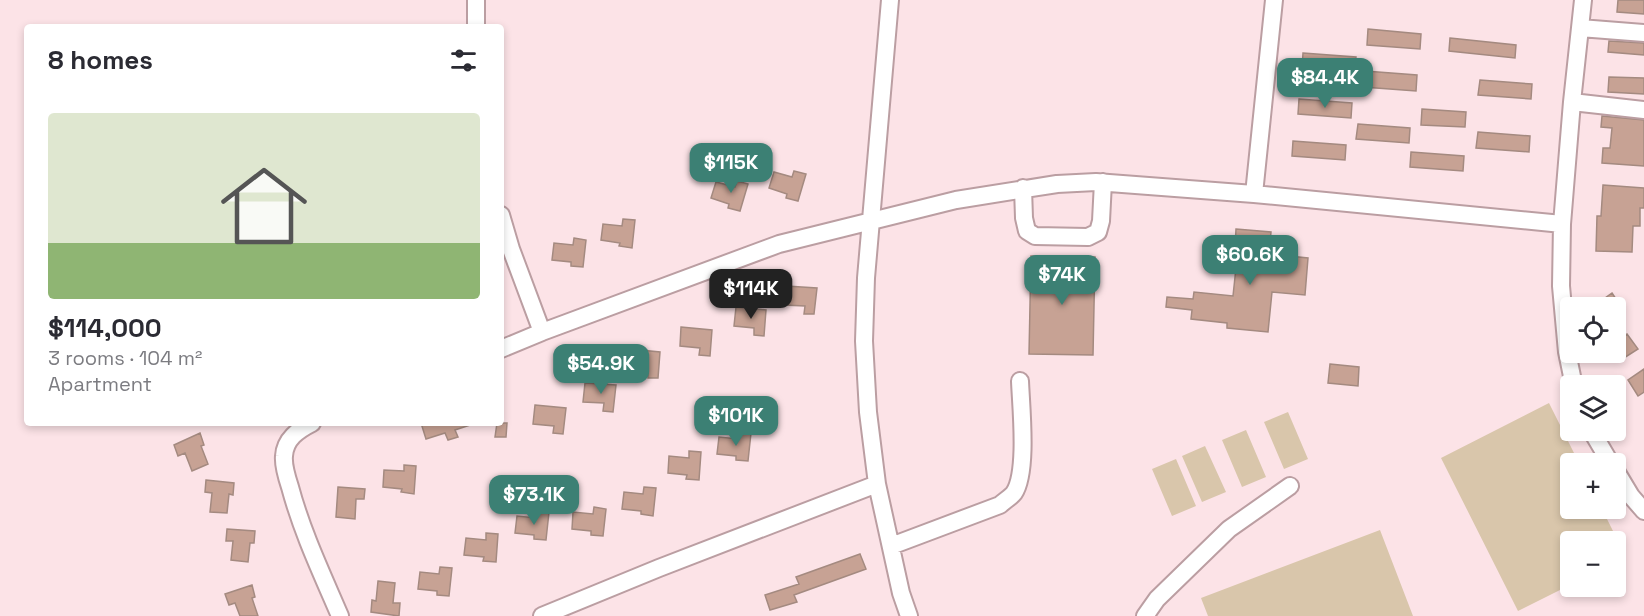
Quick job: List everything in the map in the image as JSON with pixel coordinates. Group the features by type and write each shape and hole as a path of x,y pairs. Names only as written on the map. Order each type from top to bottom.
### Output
{"street":[{"path":"476,0 476,24"},
{"path":"891,0 866,278 864,341 868,412 877,484 901,593 909,616"},
{"path":"1254,194 1274,0"},
{"path":"1572,375 1567,352 1561,286 1562,224 1583,0"},
{"path":"1580,28 1644,33"},
{"path":"1572,102 1644,110"},
{"path":"1023,188 1024,218 1028,231 1035,236 1088,237 1098,232 1101,221 1103,182"},
{"path":"504,348 779,244 956,200 1057,184 1103,182 1254,194 1562,224"},
{"path":"504,225 542,332"},
{"path":"891,546 1000,505 1014,493 1022,460 1020,381"},
{"path":"306,426 297,430 289,441 284,454 285,467 294,503 340,616"},
{"path":"542,616 877,484"},
{"path":"1145,616 1157,599 1229,529 1290,486"},
{"path":"1626,488 1644,511"}],"shaded area":[{"path":"1549,403 1560,425 1560,441 1568,441 1574,453 1560,453 1560,519 1607,519 1613,531 1560,531 1560,590 1518,611 1441,458"},
{"path":"1288,412 1308,459 1284,469 1264,422"},
{"path":"1246,430 1266,477 1242,487 1222,440"},
{"path":"1205,446 1226,492 1202,502 1182,456"},
{"path":"1176,459 1196,506 1172,516 1152,469"},
{"path":"1380,530 1413,616 1208,616 1201,598"}],"building":[{"path":"1618,0 1644,0 1644,14 1617,12"},
{"path":"1368,29 1421,34 1420,49 1367,45"},
{"path":"1450,38 1516,45 1515,58 1449,51"},
{"path":"1609,41 1644,43 1644,55 1608,52"},
{"path":"1303,53 1356,57 1354,73 1302,69"},
{"path":"1365,71 1417,75 1416,91 1363,87"},
{"path":"1609,77 1644,78 1644,94 1608,92"},
{"path":"1480,80 1532,84 1531,99 1478,95"},
{"path":"1299,99 1352,103 1351,118 1298,114"},
{"path":"1422,109 1466,112 1465,127 1421,125"},
{"path":"1602,116 1644,120 1644,166 1602,163 1603,148 1610,148 1612,128 1601,127"},
{"path":"1358,124 1410,128 1409,143 1356,139"},
{"path":"1478,132 1530,136 1529,152 1476,148"},
{"path":"1293,141 1346,145 1345,160 1292,156"},
{"path":"1411,152 1464,156 1463,171 1410,167"},
{"path":"794,171 806,174 798,201 786,198 787,194 769,188 774,172 792,177"},
{"path":"737,181 748,184 740,211 728,208 729,204 711,198 716,182 735,187"},
{"path":"1603,185 1644,188 1644,208 1640,208 1640,226 1633,226 1632,252 1596,251 1597,216 1601,216"},
{"path":"623,219 635,220 632,248 619,246 620,243 601,240 603,224 622,226"},
{"path":"1236,229 1271,232 1269,254 1308,258 1305,295 1272,292 1268,332 1227,328 1227,323 1191,319 1192,310 1166,307 1167,297 1193,299 1194,292 1233,296 1238,249 1235,248"},
{"path":"574,238 586,240 583,267 571,266 571,262 552,260 554,243 573,245"},
{"path":"1031,256 1095,257 1093,355 1029,354"},
{"path":"786,286 817,288 814,314 804,314 805,306 784,305"},
{"path":"736,307 766,310 764,336 754,335 754,328 734,326"},
{"path":"681,327 712,330 710,356 699,355 700,348 680,346"},
{"path":"1626,335 1638,349 1626,357"},
{"path":"630,349 660,352 658,378 648,378 648,370 628,368"},
{"path":"1330,364 1359,367 1358,386 1328,383"},
{"path":"1644,369 1644,392 1638,396 1628,380"},
{"path":"585,383 616,385 613,412 603,411 604,403 583,402"},
{"path":"535,405 566,408 563,434 553,433 554,426 533,424"},
{"path":"504,423 507,423 506,437 495,437 497,426 504,426"},
{"path":"422,426 467,426 455,430 458,437 448,440 445,433 426,439"},
{"path":"739,432 751,433 748,461 736,460 736,456 717,454 719,437 738,439"},
{"path":"200,433 204,445 201,446 208,464 192,471 185,453 178,456 174,445"},
{"path":"689,451 701,452 699,480 686,479 687,475 668,473 669,456 689,458"},
{"path":"404,465 416,466 414,494 401,492 402,489 383,487 384,470 404,471"},
{"path":"206,480 234,483 233,495 229,494 227,513 210,512 212,493 205,492"},
{"path":"338,487 365,489 364,499 356,499 355,519 336,517"},
{"path":"644,487 656,488 653,516 641,514 641,511 622,509 624,492 643,494"},
{"path":"594,507 606,509 603,536 591,535 591,531 572,529 573,512 593,514"},
{"path":"537,511 549,512 546,540 534,539 534,535 515,533 517,516 536,518"},
{"path":"227,529 255,531 254,543 250,543 248,562 231,560 233,541 226,541"},
{"path":"486,533 498,534 496,562 483,561 484,557 464,555 466,538 486,540"},
{"path":"860,554 866,569 794,595 797,602 770,610 765,595 799,584 796,577"},
{"path":"440,567 452,568 449,596 437,595 437,591 418,589 420,572 439,574"},
{"path":"378,581 395,583 393,603 400,603 399,616 371,612 372,600 376,601"},
{"path":"252,585 255,597 252,598 258,616 240,616 235,603 229,605 225,594"}]}
